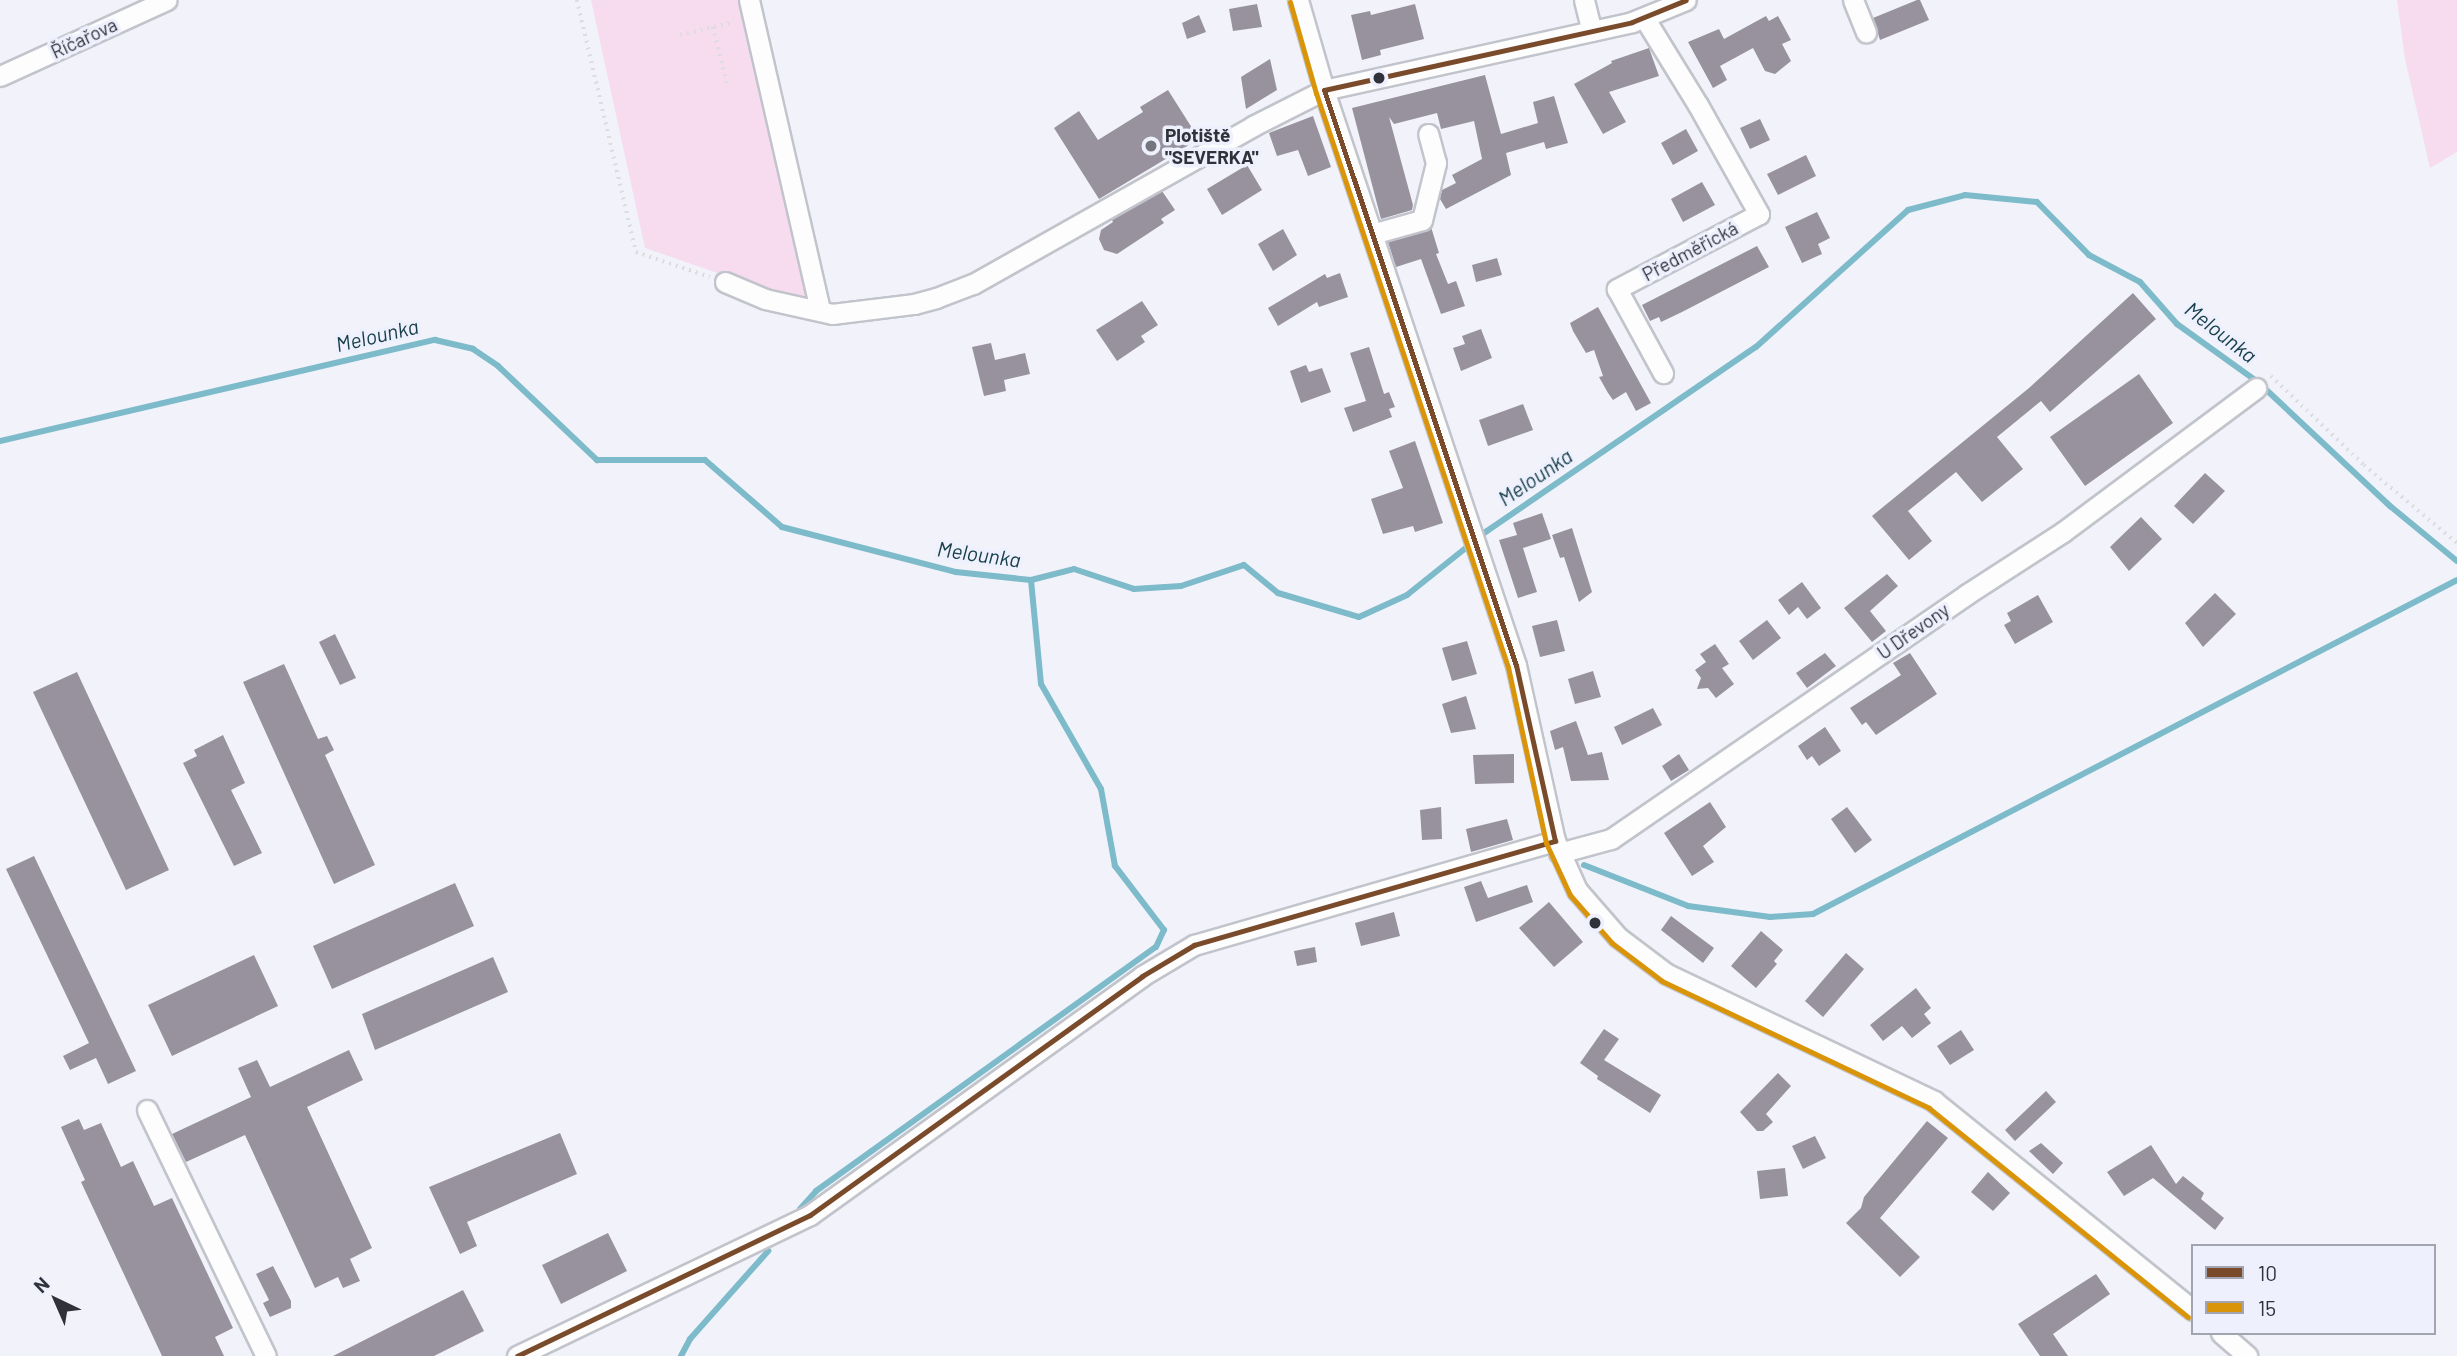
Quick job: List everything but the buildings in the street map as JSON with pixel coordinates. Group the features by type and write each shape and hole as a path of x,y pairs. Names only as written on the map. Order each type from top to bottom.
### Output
{"street":[{"name":"Říčařova","path":"0,76 167,0"},
{"path":"1298,0 1324,90 1516,665 1557,847 1577,890 1618,937 1667,974 1934,1101 2191,1308"},
{"path":"1584,0 1592,31"},
{"path":"725,282 765,299 832,314 914,304 973,284 1093,214 1324,90 1644,19 1686,0"},
{"path":"1853,0 1866,33"},
{"path":"751,9 820,312"},
{"name":"Předměřická","path":"1644,19 1698,105 1759,214 1617,289 1663,373"},
{"path":"1372,234 1422,220 1436,163 1428,134"},
{"name":"U Dřevony","path":"517,1356 810,1215 1142,976 1194,945 1557,847 1611,839 1967,594 2063,532 2264,382"},
{"path":"147,1110 266,1356"},
{"path":"2223,1335 2247,1356"}],"path":[{"path":"577,0 636,252 725,282"},
{"path":"680,35 713,27 751,9"},
{"path":"713,27 727,83"},
{"path":"2264,382 2457,543"}],"shaded area":[{"path":"591,0 742,0 808,304 645,248"},
{"path":"2397,0 2457,0 2457,152 2430,168 2405,59"}],"waterway":[{"name":"Melounka","path":"0,441 435,340 473,349 498,366 597,460 705,460 782,527 956,572 1031,580 1074,569 1134,589 1181,586 1244,565 1278,593 1359,617 1407,595 1487,531 1756,347 1908,210 1965,195 2037,202 2089,255 2140,282 2177,324 2259,383 2390,506 2457,561"},
{"path":"800,1209 816,1191 1156,947 1164,930 1115,866 1101,789 1041,684 1031,580"},
{"path":"1584,865 1688,906 1770,917 1813,914 2457,580"},
{"path":"681,1356 690,1339 768,1251"}],"transit line":[{"name":"10","path":"1324,90 1632,22 1686,0"},
{"name":"15","path":"1290,2 1316,93 1508,667 1546,843 1570,895 1612,943 1662,981 1929,1108 2188,1317"},
{"name":"10","path":"1324,90 1516,665 1555,841"},
{"name":"10","path":"517,1356 810,1215 1142,976 1194,945 1555,841"}],"place":[{"name":"Plotiště \"SEVERKA\"","path":"1151,146"}]}
